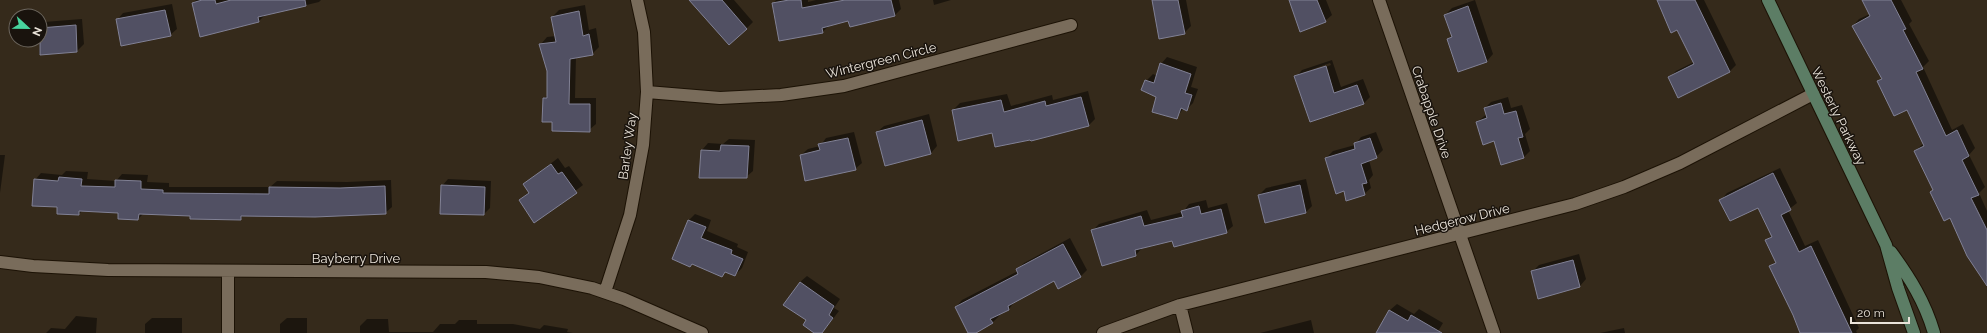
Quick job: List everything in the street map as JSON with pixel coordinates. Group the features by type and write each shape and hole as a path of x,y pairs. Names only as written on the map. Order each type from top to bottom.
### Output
{"main road":[{"name":"Westerly Parkway","path":"1768,0 1886,245 1913,283 1929,316 1934,333"},
{"name":"Westerly Parkway","path":"1886,245 1898,288 1914,333"}],"street":[{"name":"Barley Way","path":"605,292 630,215 643,145 647,92 644,32 637,0"},
{"name":"Crabapple Drive","path":"1379,0 1494,333"},
{"name":"Wintergreen Circle","path":"647,92 674,96 720,98 781,95 844,86 1071,25"},
{"name":"Hedgerow Drive","path":"1103,333 1180,305 1576,204 1624,187 1680,163 1813,94"},
{"name":"Bayberry Drive","path":"0,262 33,266 108,270 486,272 539,277 605,292 702,333"},
{"path":"228,271 228,333"},
{"path":"1180,305 1186,333"}],"building":[{"path":"202,0 215,0 216,4 231,0 305,0 306,6 258,17 259,22 200,37 192,3"},
{"path":"689,0 722,0 747,29 729,45"},
{"path":"789,0 801,0 802,8 845,0 891,0 895,16 850,27 848,21 822,28 823,33 779,41 772,3"},
{"path":"1152,0 1178,0 1185,34 1159,39"},
{"path":"1289,0 1317,0 1326,22 1300,32"},
{"path":"1657,0 1695,0 1730,72 1678,98 1668,77 1694,64 1677,30 1671,33"},
{"path":"1862,0 1891,0 1906,29 1903,30 1923,69 1916,72 1946,136 1957,130 1969,156 1962,160 1979,195 1971,198 1987,230 1987,286 1967,256 1950,218 1944,221 1930,192 1933,190 1914,151 1924,146 1907,110 1894,116 1877,81 1882,79 1852,26 1870,16"},
{"path":"1468,6 1487,62 1458,72 1447,39 1452,37 1444,15"},
{"path":"165,10 171,36 121,46 116,19"},
{"path":"579,11 583,36 589,34 593,55 570,59 569,104 590,104 590,132 552,131 552,122 542,122 543,98 547,98 547,71 539,44 556,42 551,17"},
{"path":"76,25 77,52 40,55 40,48 48,48 48,27"},
{"path":"1160,63 1191,74 1185,93 1192,95 1187,111 1181,108 1177,119 1152,112 1156,97 1141,90 1145,80 1154,83"},
{"path":"1326,66 1334,93 1357,85 1364,104 1310,122 1294,76"},
{"path":"1081,97 1089,126 1031,141 995,147 992,133 958,141 952,110 1001,100 1004,112 1045,101 1046,106"},
{"path":"1501,103 1504,114 1516,111 1523,137 1518,138 1524,158 1501,165 1494,141 1483,145 1476,122 1487,118 1484,108"},
{"path":"922,120 931,154 885,166 876,132"},
{"path":"848,138 856,170 805,181 800,155 820,150 818,144"},
{"path":"1370,138 1377,158 1361,164 1367,183 1362,184 1365,195 1346,201 1344,191 1336,194 1325,158 1355,149 1354,143"},
{"path":"721,145 749,146 747,178 699,178 701,150 720,151"},
{"path":"551,164 558,174 562,172 577,193 534,223 519,200 529,193 523,184"},
{"path":"1773,173 1791,210 1781,215 1799,252 1811,246 1852,333 1800,333 1793,315 1769,266 1776,263 1765,240 1772,237 1758,208 1730,221 1719,200"},
{"path":"59,177 82,179 81,186 115,187 115,180 141,181 141,189 163,190 163,193 269,194 269,187 340,188 385,186 386,214 315,217 241,216 241,220 190,219 190,216 139,214 138,220 118,219 118,213 79,211 79,215 57,214 57,207 32,206 34,179 58,181"},
{"path":"441,185 485,187 484,215 440,214"},
{"path":"1300,185 1306,213 1265,223 1258,195"},
{"path":"1199,206 1201,214 1221,209 1227,233 1174,247 1172,241 1135,250 1136,256 1102,266 1091,230 1141,216 1144,226 1183,217 1181,211"},
{"path":"688,220 706,227 701,238 732,250 731,254 743,259 735,276 725,272 722,277 692,264 690,267 672,259"},
{"path":"1063,244 1081,277 1058,289 1054,281 1008,306 1009,310 990,319 993,323 976,333 968,333 955,307 1018,274 1016,269"},
{"path":"1573,260 1580,287 1538,299 1531,271"},
{"path":"800,282 834,306 829,315 833,318 822,333 814,333 803,325 806,320 783,305"},
{"path":"1389,310 1408,321 1411,315 1442,333 1376,333"}]}
